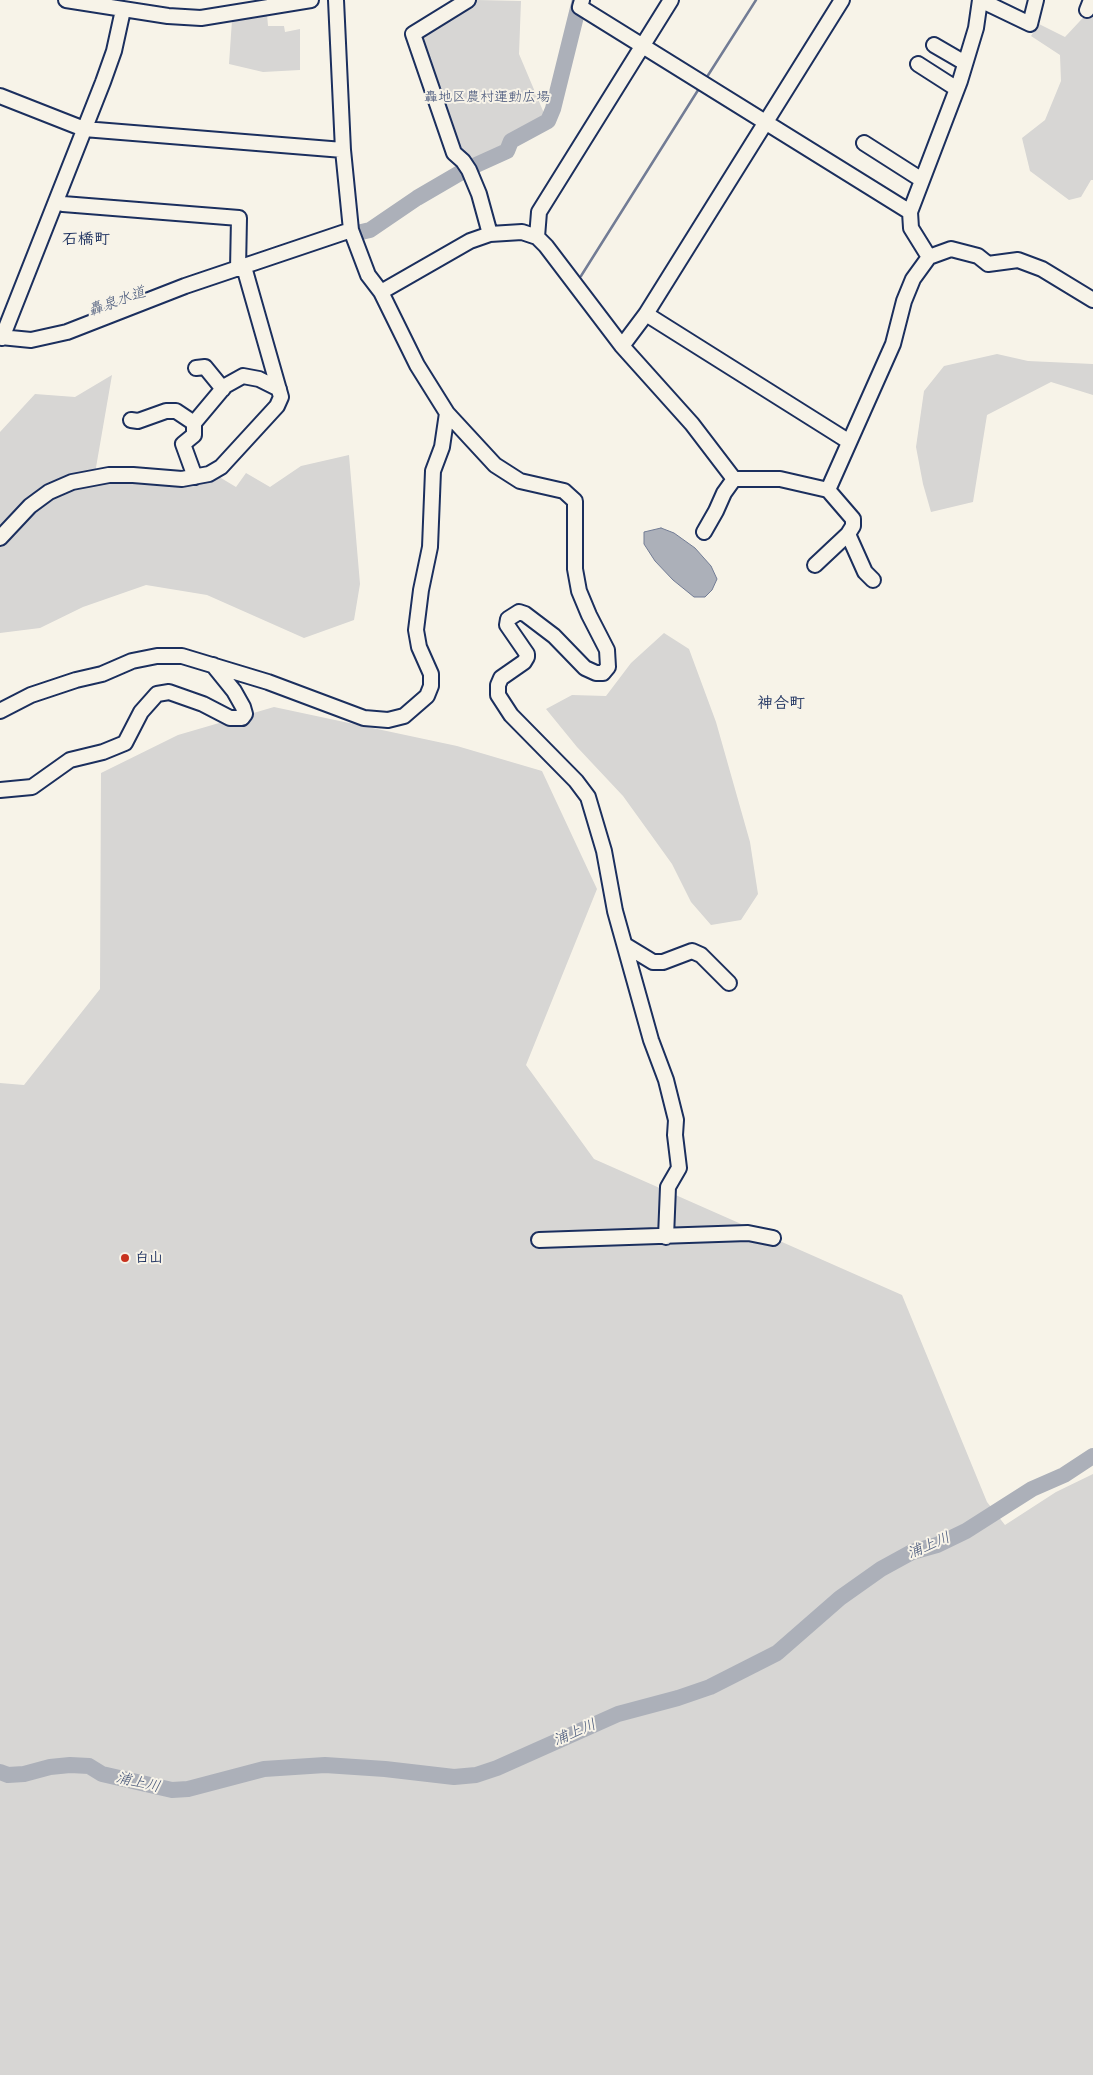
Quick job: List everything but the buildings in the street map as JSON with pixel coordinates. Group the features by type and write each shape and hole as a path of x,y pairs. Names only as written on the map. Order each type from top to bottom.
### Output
{"street":[{"path":"66,0 123,10 201,18 311,0"},
{"path":"336,0 343,150 351,230 368,275 381,292 416,365 447,413 494,465 520,480 564,491 575,501 575,568 579,591 607,650 608,667 603,673 596,673 584,668 554,636 525,614 519,612 508,619 507,625 527,654 527,657 524,662 502,678 498,685 498,695 511,715 563,770 576,781 588,797 604,851 615,911 651,1040 666,1080 676,1120 679,1168 668,1188 666,1237"},
{"path":"468,0 413,34 454,153 469,170 480,194 490,234"},
{"path":"582,0 580,7 910,212"},
{"path":"537,237 539,212 671,0"},
{"path":"622,346 646,314 842,0"},
{"path":"929,257 911,228 910,212 965,63 976,28 980,0 1030,24 1036,0"},
{"path":"123,10 114,51 1,338 31,340 58,335 185,286 351,230"},
{"path":"934,45 965,63"},
{"path":"918,64 956,89"},
{"path":"0,96 84,129 343,150"},
{"path":"864,143 922,180"},
{"path":"0,538 30,506 49,492 72,482 109,475 182,479 209,474 221,467 277,406 281,397 241,268 239,218 63,204 56,201"},
{"path":"381,292 463,244 490,234 522,232 537,237 546,246 622,346 692,424 734,479"},
{"path":"828,490 848,441 893,344 904,301 913,278 929,257 951,249 978,256 988,264 1018,260 1042,269 1093,300"},
{"path":"646,314 848,441"},
{"path":"196,368 205,367 223,389"},
{"path":"195,478 183,444 194,435 194,423 223,389 234,380 243,376 259,379 279,389"},
{"path":"131,420 138,421 166,411 176,411 194,423"},
{"path":"0,712 31,695 76,680 102,674 132,661 157,656 182,656 268,682 364,718 388,720 404,716 427,696 431,686 431,674 419,647 416,630 420,590 430,548 433,471 442,447 447,413"},
{"path":"734,479 780,479 828,490 853,519 853,526 848,534 815,565"},
{"path":"704,532 724,493 734,479"},
{"path":"848,534 865,572 873,580"},
{"path":"0,790 32,788 70,760 104,752 125,743 141,712 157,694 169,692 183,696 230,718 242,718 245,714 243,707 234,691 213,665"},
{"path":"625,945 653,962 663,962 692,951 701,955 729,983"},
{"path":"539,1240 748,1233 773,1238"}],"green space":[{"name":"轟地区農村運動広場","path":"477,0 521,1 519,54 546,118 504,142 506,148 468,165 457,153 417,35"},
{"path":"1093,7 1093,180 1091,180 1081,197 1069,200 1030,171 1022,138 1045,120 1061,81 1060,55 1031,36 1039,24 1065,37"},
{"path":"267,14 268,26 284,26 285,32 300,29 300,70 263,72 229,64 232,20"},
{"path":"997,354 1028,361 1093,364 1093,395 1051,382 987,415 973,502 931,512 916,447 924,391 944,366"},
{"path":"112,375 94,479 216,475 236,487 246,473 270,487 301,466 349,455 360,584 354,620 304,638 207,595 146,585 83,607 40,628 0,633 0,432 35,394 75,397"},
{"path":"664,633 689,649 716,722 750,842 758,894 741,920 711,925 691,902 672,864 623,796 577,747 546,709 572,695 606,696 631,663"},
{"path":"274,707 457,746 542,771 597,889 526,1065 594,1159 902,1295 987,1502 1005,1525 1056,1492 1093,1474 1093,2075 0,2075 0,1083 24,1085 100,989 101,773 178,735"}],"shaded area":[{"path":"661,528 674,533 695,548 711,566 717,579 712,590 705,597 694,597 673,580 655,561 644,544 644,532"}],"waterway":[{"path":"357,233 370,230 417,198 465,170 507,151 511,141 548,121 553,109 580,0"},
{"path":"705,80 756,0"},
{"path":"581,276 700,87"},
{"name":"浦上川","path":"0,1772 8,1775 24,1774 50,1767 89,1766 102,1774 172,1790 188,1789 264,1769 325,1765 385,1769 454,1777 476,1775 497,1768 618,1714 678,1698 710,1687 777,1653 840,1598 881,1569 912,1552 937,1545 966,1531 1032,1489 1064,1475 1093,1456"}],"place":[{"name":"白山","path":"125,1258"}],"district":[{"name":"石橋町","path":"86,240"},
{"name":"神合町","path":"781,704"}],"water label":[{"name":"轟泉水道","path":"117,302"}]}
